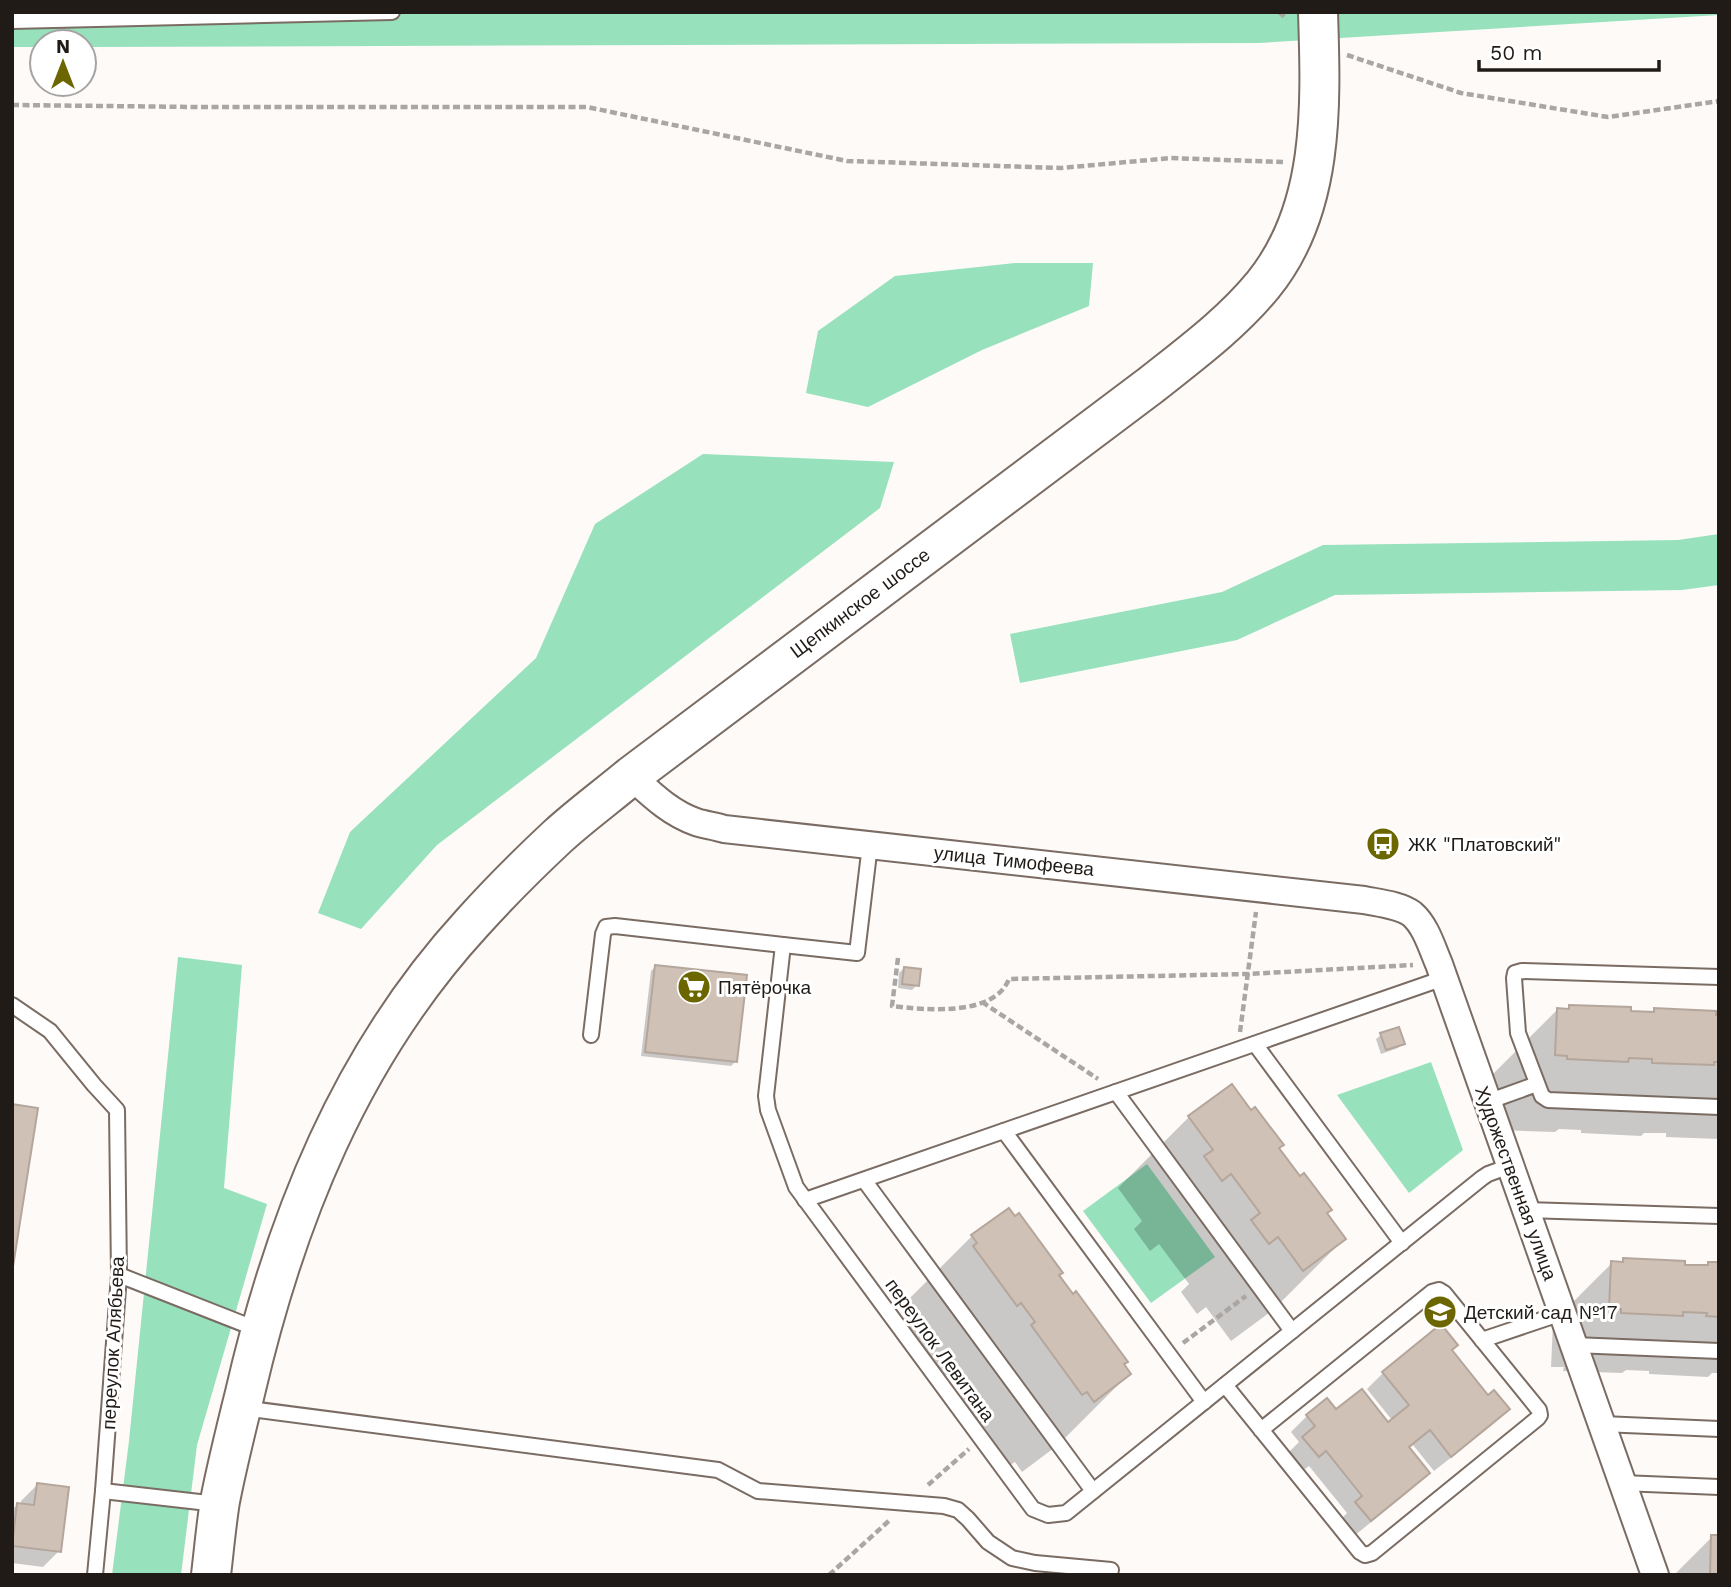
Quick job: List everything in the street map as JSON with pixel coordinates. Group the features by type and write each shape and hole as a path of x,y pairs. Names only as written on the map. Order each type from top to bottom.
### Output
{"main road":[{"name":"Щепкинское шоссе","path":"260,1330 290,1233 314,1171 351,1094 389,1029 470,924 559,835 631,776 1151,385 1220,328 1263,285 1283,258 1308,197 1317,139 1318,29"},
{"path":"211,1575 230,1453 260,1330"}],"street":[{"name":"улица Тимофеева","path":"631,776 676,813 696,822 724,829 1364,900 1411,913"},
{"name":"Художественная улица","path":"1411,913 1422,926 1441,971 1655,1575"}],"lane":[{"path":"12,21 392,12"},
{"path":"591,1035 606,927 857,953 870,845"},
{"name":"переулок Левитана","path":"783,945 766,1104 796,1187 1033,1509 1048,1515 1066,1513 1093,1491"},
{"path":"806,1200 1255,1044 1441,971"},
{"path":"1719,977 1522,971 1515,972 1514,978 1518,1033 1542,1096 1548,1100 1719,1107"},
{"name":"переулок Алябьева","path":"12,1005 50,1031 93,1085 117,1110 119,1275 95,1575"},
{"path":"1255,1044 1402,1242"},
{"path":"1488,1102 1537,1084"},
{"path":"1116,1092 1292,1331"},
{"path":"1004,1131 1204,1402"},
{"path":"864,1180 1093,1491 1482,1178 1510,1166"},
{"path":"1526,1210 1719,1216"},
{"path":"119,1275 260,1330"},
{"path":"1225,1385 1261,1430 1360,1552 1365,1555 1372,1553 1540,1415 1539,1410 1439,1290 1432,1292 1261,1430"},
{"path":"1482,1340 1562,1313"},
{"path":"1574,1345 1719,1351"},
{"path":"241,1408 718,1470 758,1491 944,1506 958,1510 988,1542 1012,1558 1035,1563 1111,1570"},
{"path":"1602,1424 1719,1429"},
{"path":"1622,1483 1719,1487"},
{"path":"103,1491 220,1504"}],"path":[{"path":"1318,29 1461,93 1608,117 1719,101"},
{"path":"12,105 587,107 847,161 1060,168 1171,158 1314,163"},
{"path":"1238,1050 1259,888"},
{"path":"898,958 892,1006 924,1010 947,1010 993,998 1006,987 1009,979 1441,971"},
{"path":"982,1002 1116,1092"},
{"path":"1168,1354 1259,1287"}],"green space":[{"path":"12,12 1719,12 1719,15 1259,43 98,47 98,28 28,28 28,47 12,47"},
{"path":"1015,263 1093,263 1089,306 982,350 868,407 806,393 818,331 895,276"},
{"path":"703,454 894,462 880,508 437,845 361,929 318,913 350,832 536,658 595,524"},
{"path":"1719,534 1719,585 1682,590 1335,595 1237,640 1020,683 1010,634 1222,592 1323,545 1678,540"},
{"path":"178,957 242,965 224,1188 267,1204 197,1445 181,1575 112,1575 129,1441"},
{"path":"1431,1062 1463,1150 1409,1193 1337,1095"},
{"path":"1147,1164 1215,1257 1151,1303 1083,1211"}],"building":[{"path":"655,965 747,975 737,1062 645,1052"},
{"path":"904,967 921,969 919,986 902,984"},
{"path":"1569,1005 1631,1007 1631,1011 1654,1012 1654,1008 1716,1011 1716,1015 1719,1015 1719,1062 1714,1062 1714,1065 1652,1063 1652,1059 1629,1058 1628,1062 1567,1059 1567,1056 1555,1055 1557,1008 1569,1009"},
{"path":"1399,1027 1405,1044 1386,1050 1380,1033"},
{"path":"1232,1084 1251,1110 1255,1107 1284,1145 1279,1148 1300,1176 1304,1173 1332,1210 1327,1213 1346,1239 1303,1271 1278,1237 1269,1244 1251,1220 1260,1213 1231,1174 1222,1181 1204,1156 1213,1150 1188,1116"},
{"path":"12,1104 38,1108 12,1273"},
{"path":"1009,1208 1015,1216 1019,1213 1063,1273 1059,1275 1073,1294 1076,1291 1128,1362 1124,1364 1131,1374 1094,1402 1087,1392 1082,1395 1031,1325 1035,1322 1021,1303 1017,1306 973,1246 977,1243 971,1235"},
{"path":"1623,1258 1685,1261 1685,1265 1719,1262 1719,1317 1706,1316 1707,1313 1683,1312 1683,1316 1621,1313 1621,1309 1609,1309 1611,1261 1623,1262"},
{"path":"1441,1324 1458,1345 1452,1350 1488,1395 1494,1390 1510,1409 1451,1457 1430,1430 1409,1447 1430,1473 1371,1521 1355,1502 1362,1496 1326,1451 1319,1457 1302,1437 1315,1426 1306,1415 1327,1398 1336,1409 1362,1389 1388,1422 1409,1405 1382,1372"},
{"path":"37,1483 69,1487 61,1552 12,1546 17,1503 34,1505"},
{"path":"1711,1535 1719,1535 1719,1575 1710,1575"}],"place":[{"name":"ЖК \"Платовский\"","path":"1383,844"},
{"name":"Пятёрочка","path":"694,987"},
{"name":"Детский сад №17","path":"1440,1312"}]}
